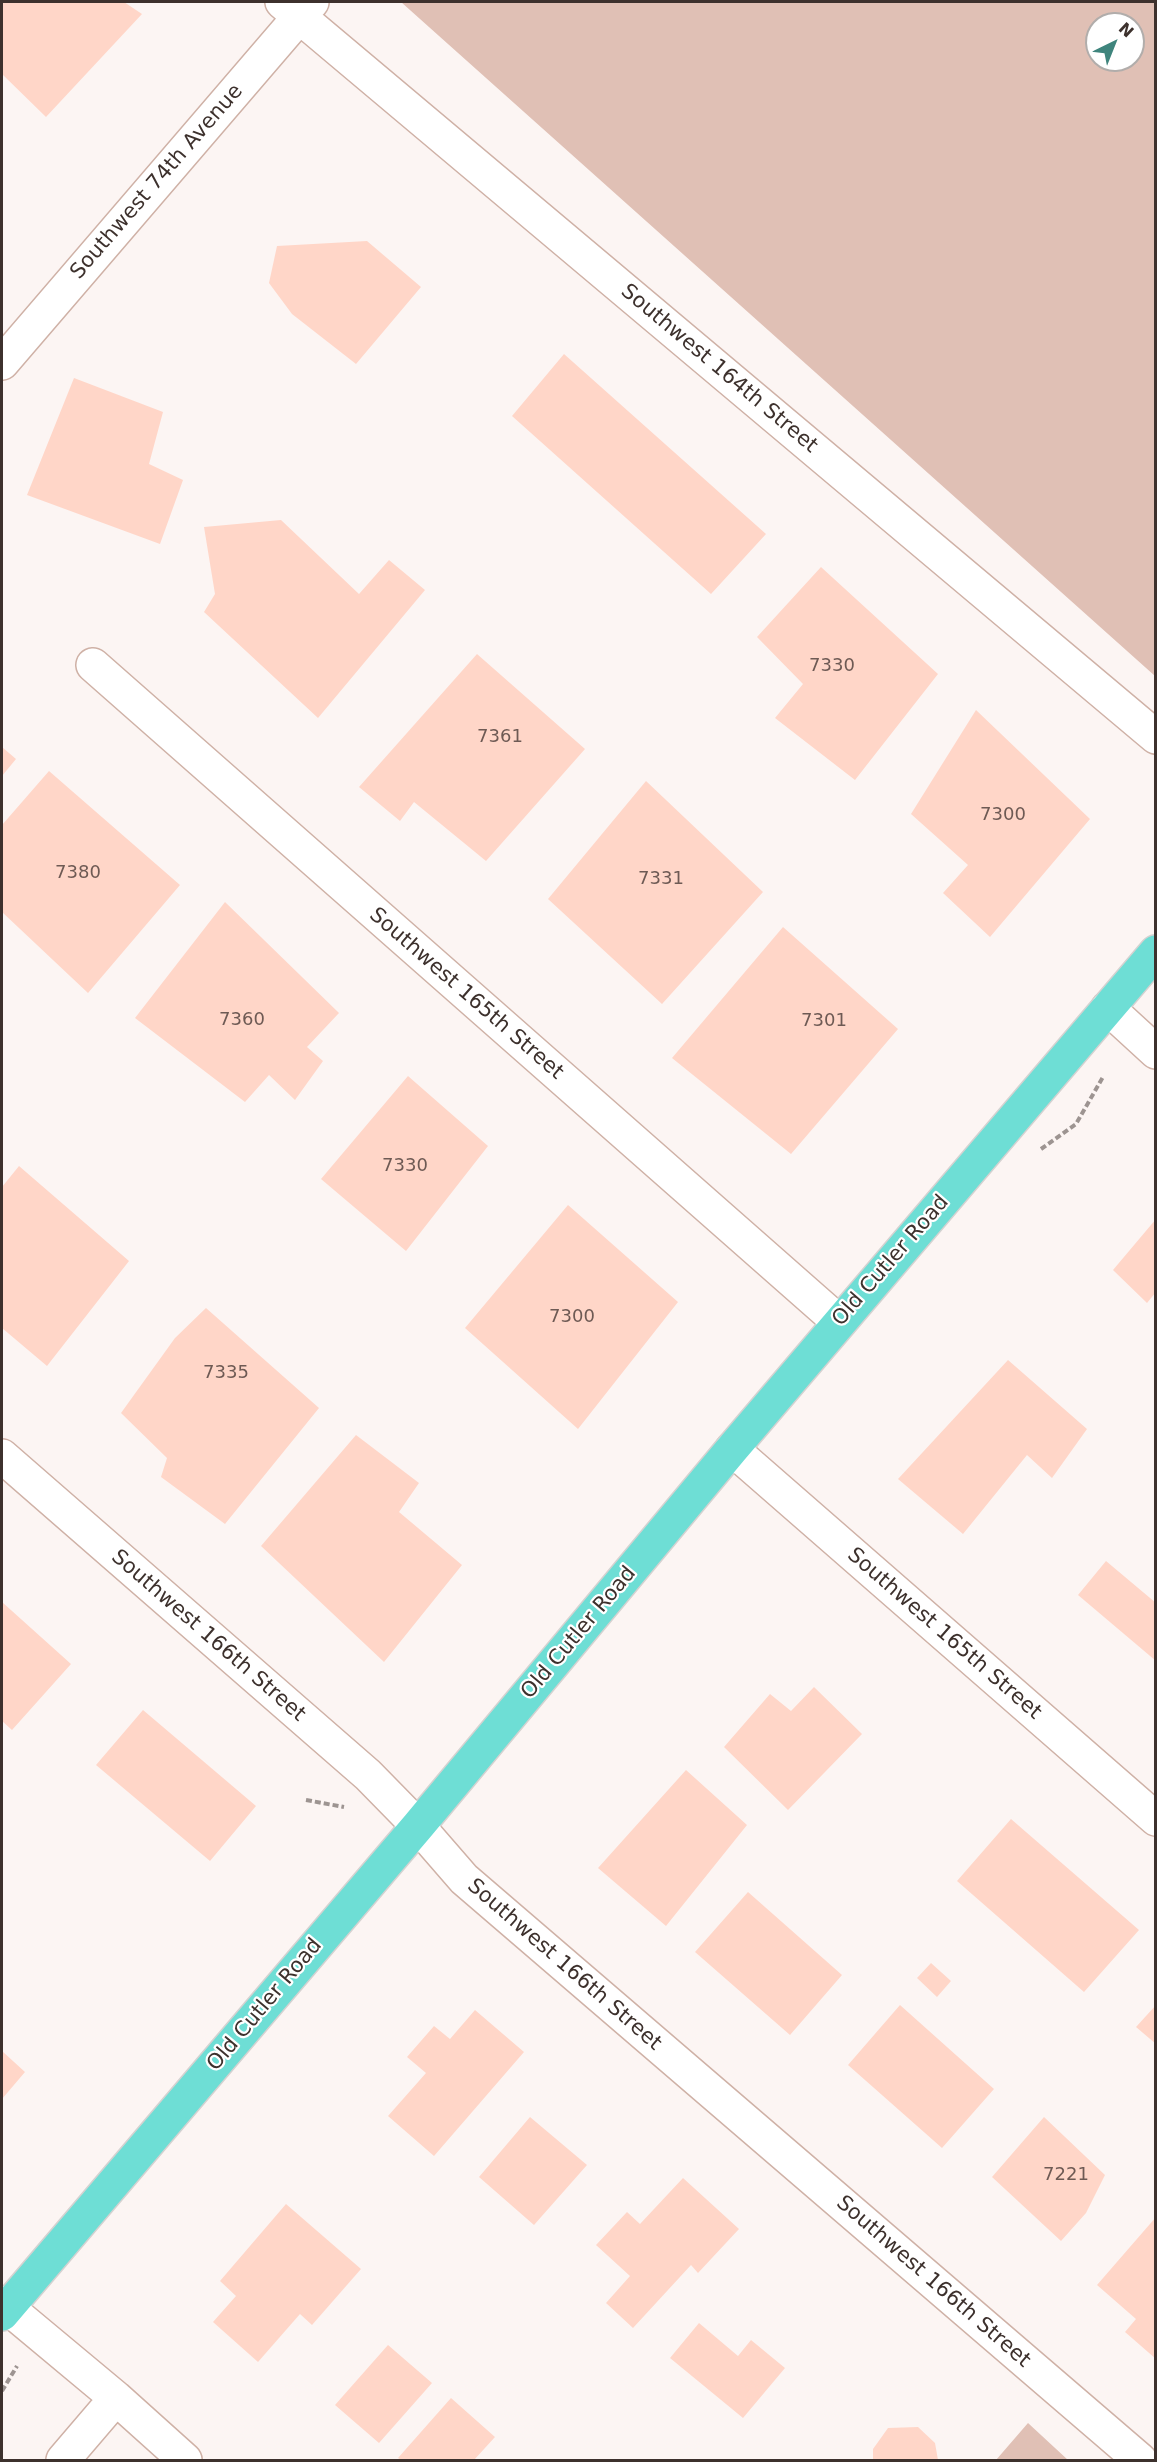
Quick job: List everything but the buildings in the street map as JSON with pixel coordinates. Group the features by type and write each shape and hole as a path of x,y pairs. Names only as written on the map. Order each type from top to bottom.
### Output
{"main road":[{"name":"Old Cutler Road","path":"3,2308 418,1826 839,1322 1155,952"}],"street":[{"name":"Southwest 74th Avenue","path":"2,363 298,6"},
{"name":"Southwest 164th Street","path":"298,6 1155,737"},
{"name":"Southwest 165th Street","path":"93,665 839,1322"},
{"path":"1108,1008 1155,1052"},
{"name":"Southwest 165th Street","path":"732,1449 1155,1819"},
{"name":"Southwest 166th Street","path":"2,1456 368,1775 418,1826 464,1879 1140,2460"},
{"path":"3,2308 116,2398 185,2460"},
{"path":"63,2460 116,2398"}],"path":[{"path":"306,1800 349,1808"},
{"path":"2,2391 19,2364"}],"shaded area":[{"path":"401,2 1155,2 1155,676"},
{"path":"1028,2423 1068,2460 996,2460"}]}
